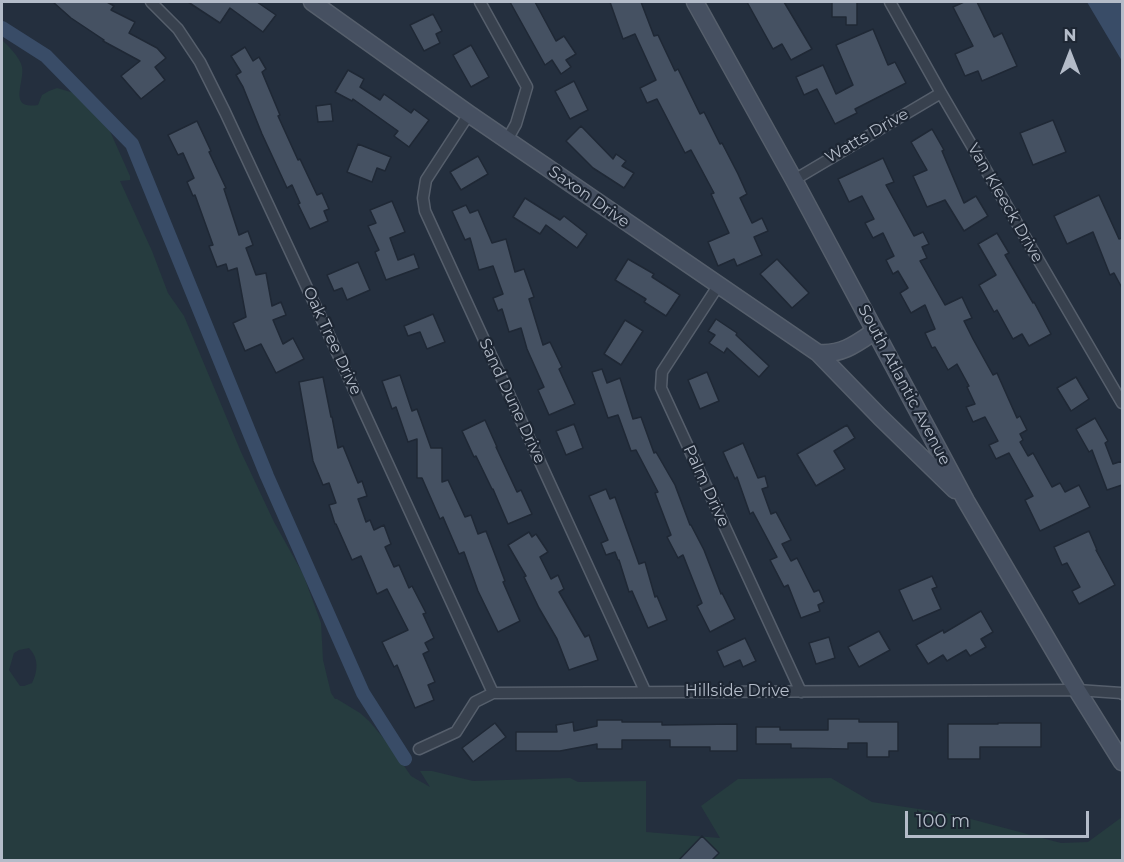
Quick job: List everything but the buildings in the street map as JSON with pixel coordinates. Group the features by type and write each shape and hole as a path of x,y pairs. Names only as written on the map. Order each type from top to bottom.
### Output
{"street":[{"name":"Oak Tree Drive","path":"152,2 178,28 200,62 220,102 493,693"},
{"name":"Saxon Drive","path":"312,2 469,114 818,353 966,501"},
{"path":"480,2 527,87 516,124 507,140"},
{"name":"South Atlantic Avenue","path":"696,2 966,501 1122,762"},
{"name":"Van Kleeck Drive","path":"890,2 1122,404"},
{"name":"Watts Drive","path":"794,180 941,93"},
{"name":"Sand Dune Drive","path":"469,114 426,180 423,198 425,211 645,691"},
{"name":"Palm Drive","path":"718,286 662,372 661,388 801,692"},
{"path":"818,353 830,354 846,349 875,331"},
{"name":"Hillside Drive","path":"493,693 1077,690"},
{"path":"1077,690 1122,694"},
{"path":"419,749 456,732 475,702 493,693"}],"green space":[{"path":"2,40 21,63 20,99 23,103 38,105 42,95 57,88 74,93 109,129 130,176 130,180 120,181 152,251 168,293 184,316 241,452 274,522 303,574 321,623 323,660 331,693 335,699 360,713 369,721 411,776 430,787 420,771 432,771 473,781 570,778 578,782 646,781 646,832 720,838 701,806 738,779 831,778 872,802 952,814 1061,843 1088,842 1122,817 1122,860 2,860","holes":["29,648 36,665 34,678 32,683 20,686 9,670 14,653"]}],"water":[{"path":"1087,2 1122,2 1122,61"}],"waterway":[{"path":"2,28 46,56 132,144 267,476 363,693 405,759"}]}
